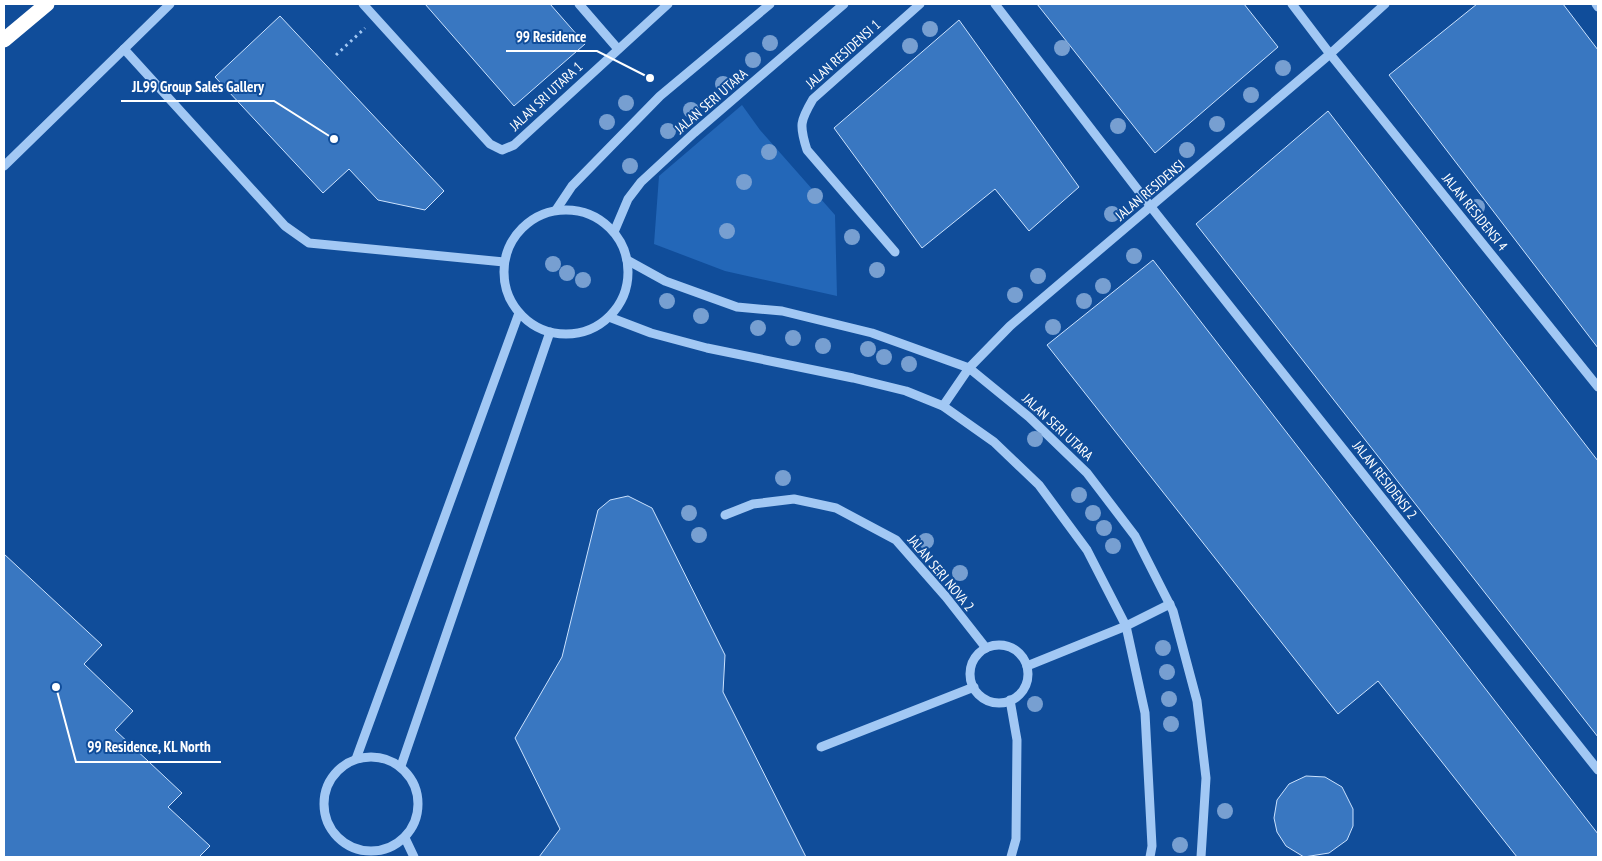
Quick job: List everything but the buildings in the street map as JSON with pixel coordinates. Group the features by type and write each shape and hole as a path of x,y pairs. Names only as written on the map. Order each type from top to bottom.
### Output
{"highway":[{"path":"4,40 47,4"}],"street":[{"path":"4,166 170,4"},
{"name":"JALAN SRI UTARA 1","path":"363,4 490,144 502,150 514,144 668,4"},
{"path":"579,4 618,49"},
{"path":"556,210 572,186 660,96 770,4"},
{"name":"JALAN SERI UTARA","path":"614,232 628,199 641,182 694,133 844,4"},
{"name":"JALAN RESIDENSI 1","path":"894,252 807,150 802,133 802,116 813,99 920,4"},
{"path":"995,4 1151,207"},
{"name":"JALAN RESIDENSI 4","path":"1292,4 1330,54 1598,386"},
{"name":"JALAN RESIDENSI","path":"943,406 969,368 1010,326 1330,54 1385,4"},
{"path":"124,49 285,226 309,243 504,262"},
{"name":"JALAN RESIDENSI 2","path":"1151,207 1598,770"},
{"path":"556,210 577,211 597,218 614,232 627,260 628,281 621,301 609,317 591,329 571,334 550,332 533,324 519,313 509,298 504,280 504,262 510,244 522,228 537,216 556,210"},
{"name":"JALAN SERI UTARA","path":"627,260 665,281 737,307 782,311 872,333 969,368 1029,417 1087,473 1135,536 1170,604 1198,701 1206,778 1201,857"},
{"path":"356,759 519,313"},
{"path":"609,317 651,333 707,348 853,378 906,391 943,406 994,442 1039,485 1087,550 1126,626 1145,712 1152,846 1150,857"},
{"path":"401,766 550,332"},
{"name":"JALAN SERI NOVA 2","path":"725,515 753,504 794,499 836,508 896,540 946,597 986,648"},
{"path":"1027,666 1126,626 1170,604"},
{"path":"1002,645 1010,648 1018,652 1027,666 1027,683 1023,690 1010,700 1002,703 986,699 979,694 971,678 973,661 986,648 1002,645"},
{"path":"821,747 974,687"},
{"path":"1010,700 1018,740 1016,839 1011,857"},
{"path":"371,756 386,758 401,766 411,778 418,793 419,810 414,825 405,838 391,847 363,854 347,845 335,835 327,822 324,806 326,791 332,777 342,766 356,759 371,756"},
{"path":"405,838 414,857"}],"path":[{"path":"336,55 376,18"}],"shaded area":[{"path":"742,105 760,130 835,215 837,296 725,271 654,244 659,176"}],"place":[{"name":"99 Residence","path":"650,78"},
{"name":"JL99 Group Sales Gallery","path":"334,139"},
{"name":"99 Residence, KL North","path":"56,687"}]}
